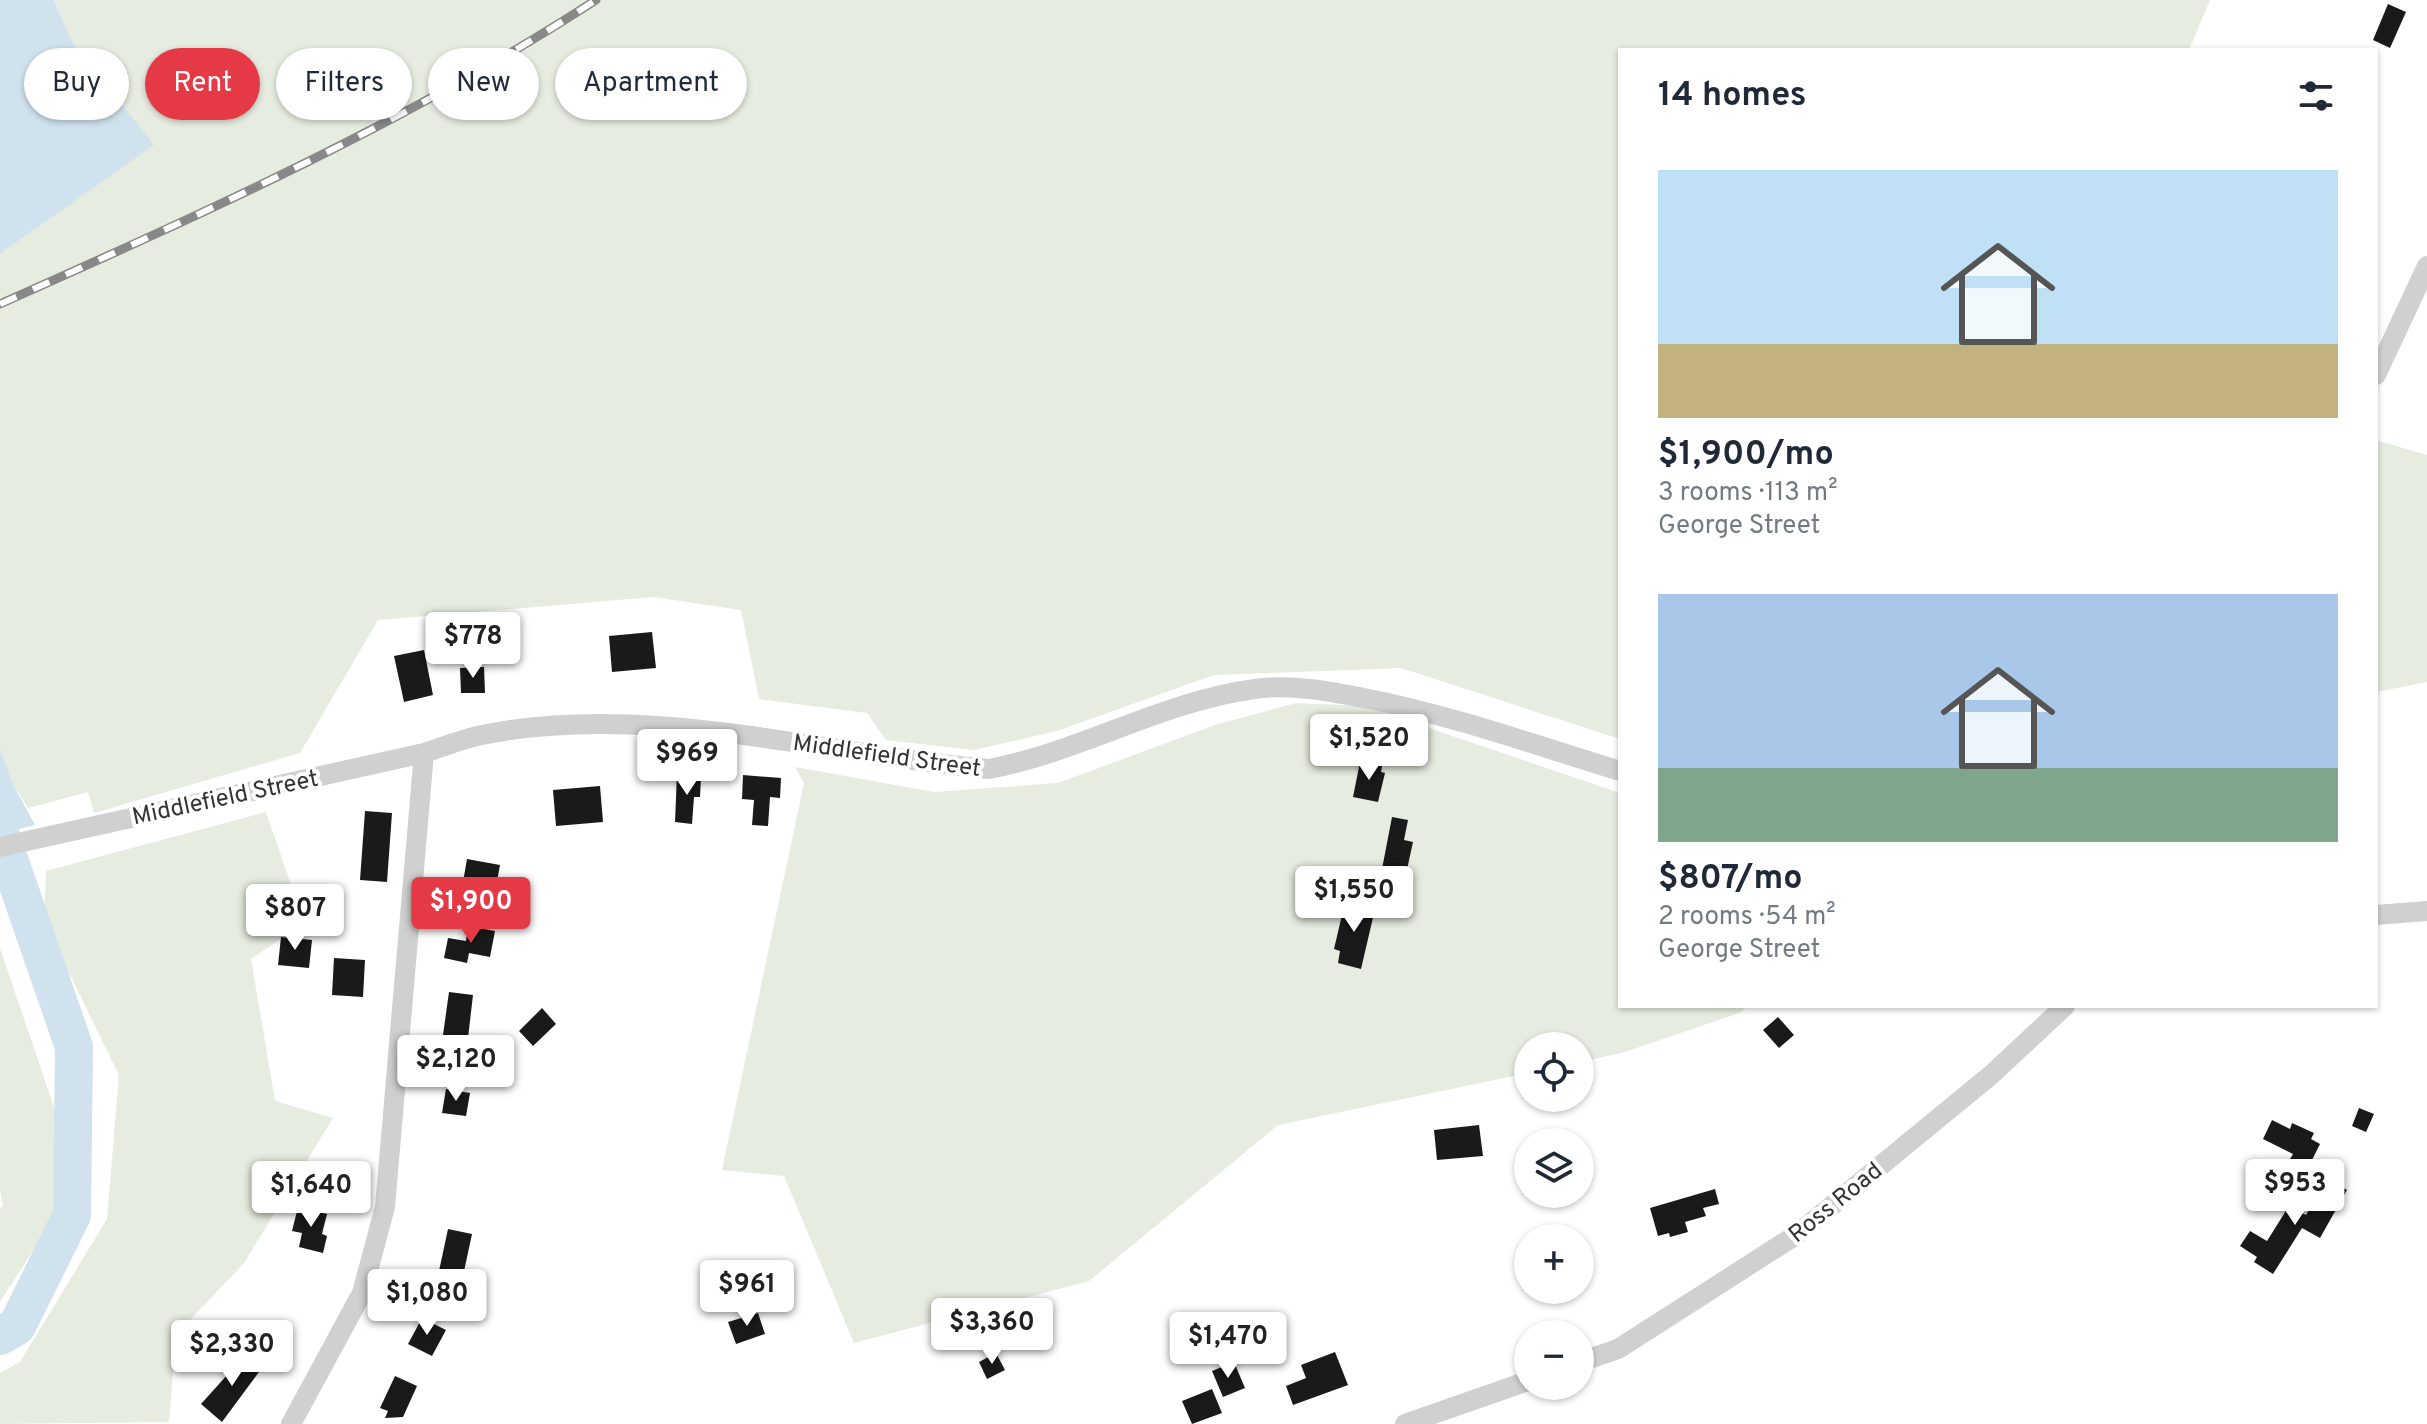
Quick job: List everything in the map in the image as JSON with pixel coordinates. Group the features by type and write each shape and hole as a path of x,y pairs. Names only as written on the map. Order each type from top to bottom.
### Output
{"street":[{"path":"2378,371 2427,266"},
{"name":"Middlefield Street","path":"0,847 424,753 481,735 552,727 612,726 766,739 939,765 989,769 1030,761 1210,698 1256,688 1290,687 1401,706 1618,770"},
{"path":"291,1424 362,1293 385,1207 424,753"},
{"path":"2378,915 2427,911"},
{"name":"Ross Road","path":"1594,1357 1618,1349 1796,1235 1991,1075 2063,1008"},
{"path":"1405,1424 1514,1386"}],"shaded area":[{"path":"54,0 2210,0 2190,48 1618,48 1618,738 1401,668 1214,675 1057,731 974,750 886,740 867,713 759,699 741,610 653,597 378,620 300,753 94,813 88,792 28,808 12,782 0,748 0,254 153,145 129,114 129,48 77,48"},
{"path":"2378,441 2427,455 2427,682 2378,692"},
{"path":"1296,703 1364,706 1618,792 1618,1008 1745,1008 1742,1012 1625,1052 1594,1059 1594,1032 1514,1032 1514,1076 1278,1125 1089,1281 854,1343 784,1176 722,1170 804,783 795,767 934,792 1058,783 1215,725"},
{"path":"266,812 304,923 251,959 275,1101 333,1118 244,1263 176,1335 169,1422 0,1424 0,1373 20,1362 107,1219 119,1075 44,922 46,871"},
{"path":"0,948 60,1125 58,1211 0,1302 0,1208 3,1206 0,1189"}],"water":[{"path":"0,0 54,0 77,48 24,48 24,120 129,120 129,114 154,145 0,254"},
{"path":"0,748 12,782 35,825 0,834"}],"building":[{"path":"2388,4 2406,12 2390,48 2373,40"},
{"path":"652,632 656,668 612,672 609,636"},
{"path":"424,650 433,695 404,702 394,656"},
{"path":"484,667 485,693 461,693 460,668"},
{"path":"1360,762 1382,766 1381,772 1385,773 1378,802 1353,797"},
{"path":"677,774 701,776 700,797 694,797 692,824 675,822"},
{"path":"743,775 781,778 780,798 770,797 768,826 752,825 754,800 742,799"},
{"path":"600,786 603,822 556,826 553,790"},
{"path":"365,811 392,813 387,882 360,880"},
{"path":"1392,817 1408,820 1404,840 1413,842 1406,874 1382,869"},
{"path":"467,859 500,865 496,887 463,882"},
{"path":"1345,902 1375,909 1361,969 1338,963 1340,951 1334,949"},
{"path":"468,926 495,931 490,957 469,953 467,963 444,958 448,938 466,941"},
{"path":"281,937 312,940 309,968 278,965"},
{"path":"334,958 365,960 363,997 332,995"},
{"path":"449,992 473,995 468,1038 443,1035"},
{"path":"542,1008 556,1024 533,1046 519,1031"},
{"path":"1778,1017 1794,1035 1779,1048 1763,1030"},
{"path":"446,1089 470,1093 466,1116 442,1113"},
{"path":"2359,1108 2374,1114 2366,1132 2352,1126"},
{"path":"2272,1120 2290,1129 2292,1123 2314,1133 2311,1139 2320,1144 2308,1168 2290,1159 2293,1154 2263,1139"},
{"path":"1479,1125 1483,1156 1437,1160 1434,1130"},
{"path":"2326,1178 2347,1190 2320,1238 2302,1228 2273,1274 2254,1262 2257,1257 2240,1246 2250,1231 2267,1241 2289,1206 2306,1215"},
{"path":"1715,1189 1719,1204 1703,1208 1706,1216 1685,1222 1688,1232 1670,1237 1669,1233 1658,1236 1650,1208"},
{"path":"298,1207 327,1214 322,1234 327,1236 323,1253 299,1247 302,1233 292,1231"},
{"path":"448,1229 472,1234 463,1276 439,1271"},
{"path":"758,1313 765,1334 736,1344 728,1322"},
{"path":"422,1318 446,1330 432,1356 408,1344"},
{"path":"1335,1352 1348,1385 1293,1405 1286,1386 1306,1378 1301,1365"},
{"path":"996,1353 1005,1370 987,1379 979,1362"},
{"path":"246,1354 262,1368 222,1422 201,1404"},
{"path":"1234,1362 1245,1388 1223,1397 1212,1371"},
{"path":"395,1376 417,1386 403,1417 385,1418 388,1411 380,1408"},
{"path":"1212,1389 1222,1413 1192,1424 1182,1401"}],"waterway":[{"path":"0,833 74,1047 72,1215 17,1326 0,1336"}],"railway":[{"path":"0,304 229,200 379,126 596,0"}]}
